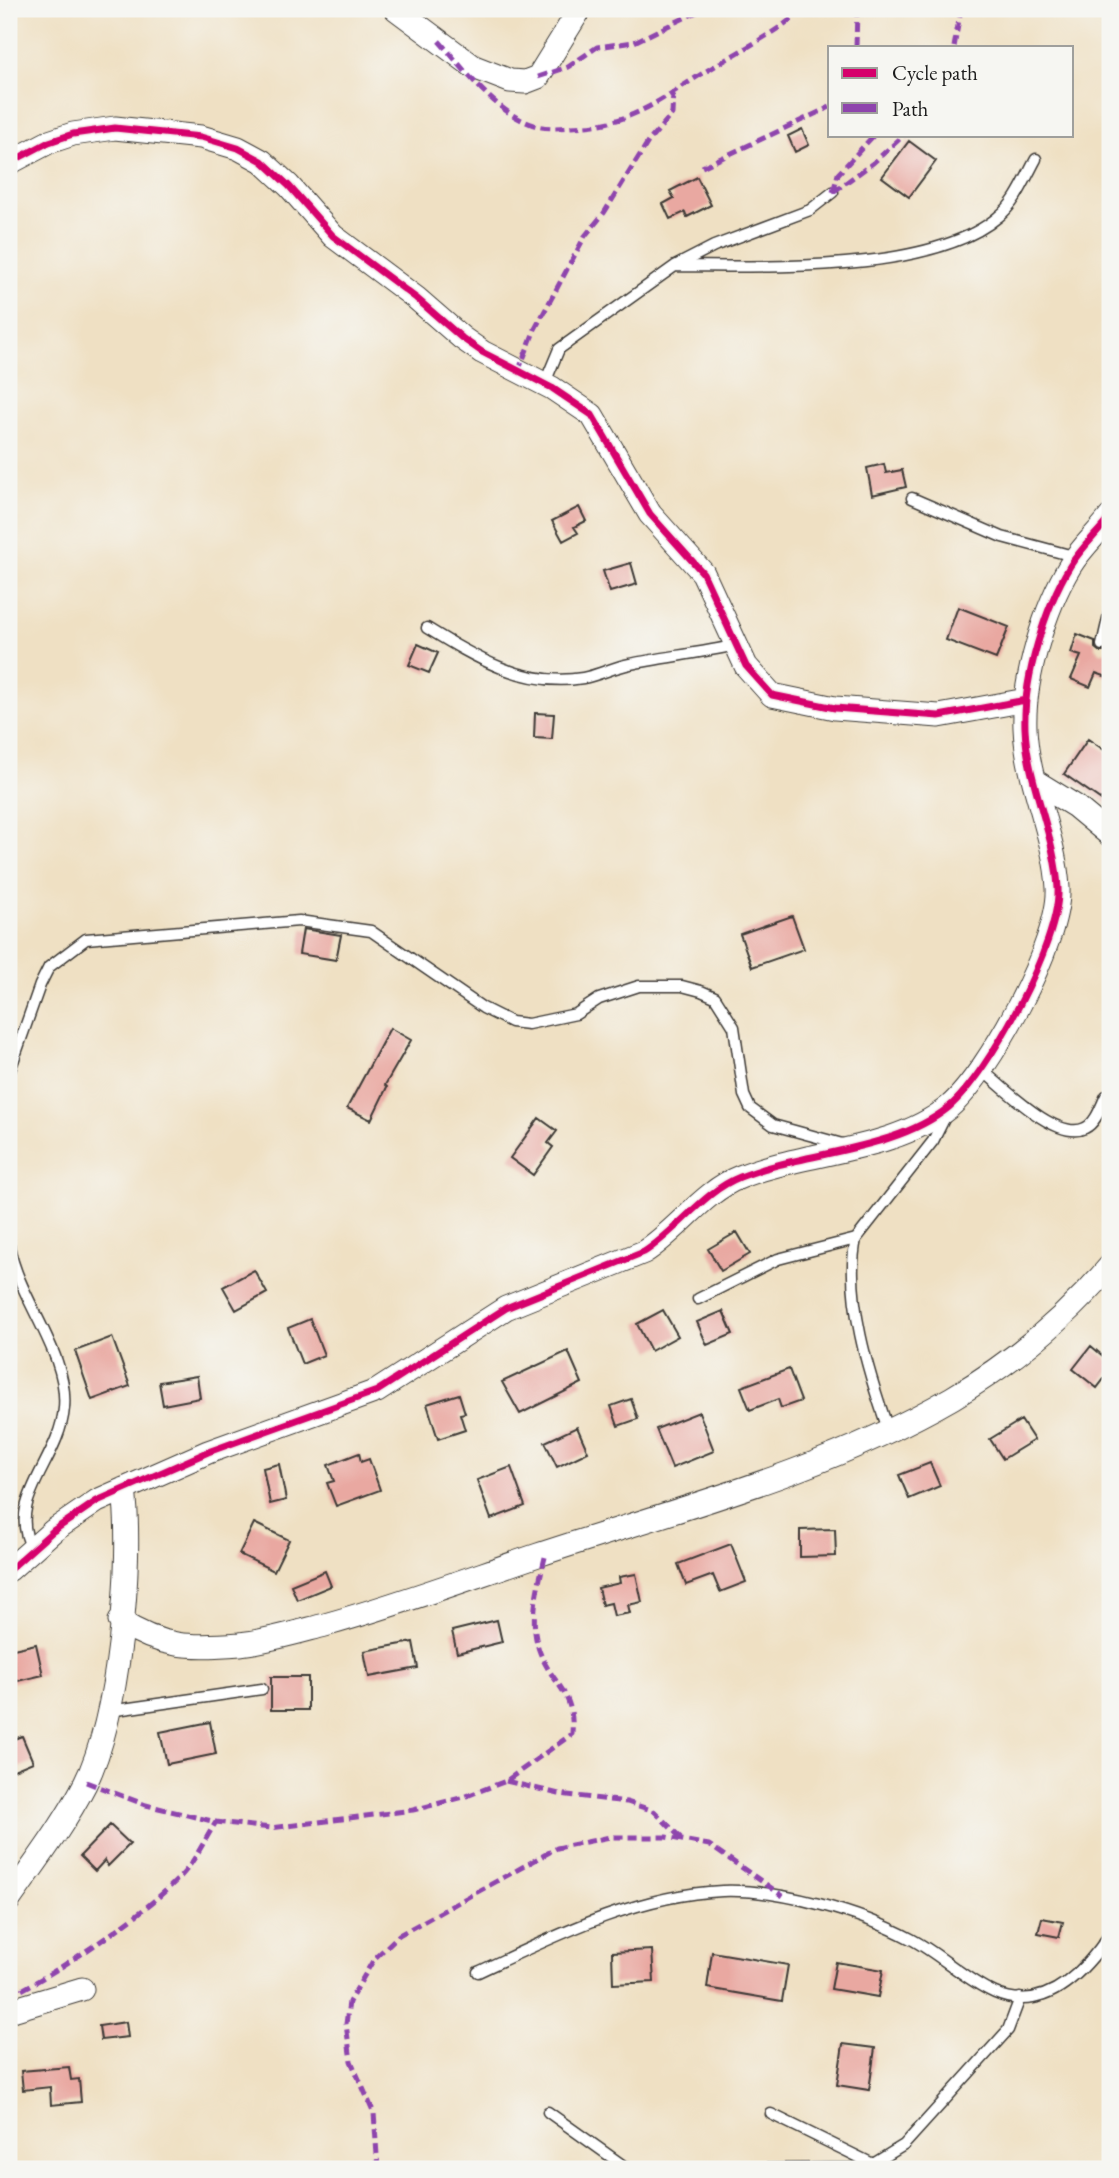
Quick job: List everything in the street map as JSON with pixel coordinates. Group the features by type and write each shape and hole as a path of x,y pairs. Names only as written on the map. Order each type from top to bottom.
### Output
{"street":[{"path":"396,9 474,67 510,81 525,82 538,77 580,9"},
{"path":"9,163 49,142 73,134 115,128 201,137 238,148 262,161 289,186 333,236 416,298 462,338 508,368 544,385 592,415 650,514 703,573 746,666 772,695 793,702 874,713 939,716 1026,701"},
{"path":"9,1570 32,1548 97,1502 208,1452 377,1391 506,1308 644,1252 663,1240 707,1198 737,1178 804,1157 852,1147 914,1129 950,1106 982,1070 1045,948 1057,908 1055,863 1025,728 1026,701 1046,619 1060,585 1077,557 1110,516"},
{"path":"1036,782 1075,806 1110,835"},
{"path":"120,1620 141,1634 165,1644 241,1644 297,1633 373,1612 746,1487 850,1448 950,1399 1044,1336 1110,1266"},
{"path":"9,1900 86,1782 109,1712 128,1524 124,1489"},
{"path":"9,2011 82,1989"}],"lane":[{"path":"675,266 817,264 912,255 941,248 972,235 998,218 1012,204 1036,159"},
{"path":"544,385 559,349 675,266 714,246 810,210 833,192"},
{"path":"912,498 1002,537 1077,557"},
{"path":"1102,645 1110,610"},
{"path":"427,628 479,660 505,670 560,679 584,678 613,667 736,645"},
{"path":"9,1073 49,967 86,939 299,921 371,931 482,1008 511,1022 528,1024 567,1016 599,999 639,986 682,986 701,991 715,997 734,1027 744,1095 750,1108 773,1125 852,1147"},
{"path":"982,1070 1044,1120 1073,1130 1086,1128 1093,1121 1106,1096"},
{"path":"888,1430 871,1381 853,1286 852,1257 856,1239 933,1142 950,1106"},
{"path":"698,1299 778,1259 856,1239"},
{"path":"9,1246 27,1299 63,1379 64,1408 58,1442 25,1503 23,1533 32,1548"},
{"path":"109,1712 262,1689"},
{"path":"478,1972 616,1912 664,1899 723,1891 783,1896 866,1919 911,1939 993,1993 1009,1998 1041,1998 1065,1985 1079,1974 1110,1934"},
{"path":"743,2169 854,2168 873,2164 904,2145 1008,2030 1020,1998"},
{"path":"548,2112 628,2169"},
{"path":"771,2115 873,2164"}],"building":[{"path":"802,129 809,145 795,152 788,136"},
{"path":"909,141 936,161 909,197 882,177"},
{"path":"697,177 711,205 687,217 685,212 670,219 663,204 674,198 670,191"},
{"path":"884,464 886,473 902,470 906,487 872,495 867,468"},
{"path":"579,507 586,521 574,527 578,533 563,541 552,521"},
{"path":"631,563 637,584 610,592 603,571"},
{"path":"958,607 1009,627 996,659 946,640"},
{"path":"1077,634 1095,641 1095,648 1100,652 1105,652 1110,646 1110,678 1096,673 1090,687 1071,679 1081,656 1071,653"},
{"path":"418,644 438,653 429,673 409,665"},
{"path":"535,713 554,714 552,739 534,738"},
{"path":"1088,739 1110,754 1110,806 1064,774"},
{"path":"792,916 804,949 752,967 740,934"},
{"path":"303,929 341,935 336,960 299,954"},
{"path":"390,1028 411,1040 385,1085 387,1087 371,1120 347,1108"},
{"path":"539,1118 557,1131 548,1143 553,1147 533,1175 510,1158"},
{"path":"737,1232 750,1254 721,1271 708,1249"},
{"path":"254,1270 267,1293 236,1310 223,1287"},
{"path":"663,1310 678,1336 651,1351 637,1324"},
{"path":"723,1311 733,1334 707,1345 697,1322"},
{"path":"310,1319 324,1355 302,1364 288,1328"},
{"path":"112,1337 130,1386 92,1400 75,1351"},
{"path":"1091,1346 1110,1362 1110,1371 1097,1388 1073,1369"},
{"path":"568,1351 582,1383 520,1414 502,1382"},
{"path":"789,1369 801,1401 781,1408 778,1399 750,1410 741,1387"},
{"path":"197,1376 200,1398 163,1405 159,1382"},
{"path":"459,1394 465,1413 460,1414 465,1430 438,1439 427,1404"},
{"path":"631,1399 638,1419 618,1426 611,1406"},
{"path":"699,1412 714,1451 672,1468 656,1429"},
{"path":"1021,1420 1034,1440 1003,1459 990,1439"},
{"path":"577,1427 588,1452 557,1467 545,1442"},
{"path":"359,1453 361,1462 369,1459 380,1490 336,1506 327,1483 334,1481 328,1465"},
{"path":"930,1463 940,1486 909,1499 899,1475"},
{"path":"279,1464 286,1500 270,1504 263,1468"},
{"path":"511,1467 525,1506 491,1519 477,1480"},
{"path":"254,1523 289,1540 274,1571 239,1554"},
{"path":"835,1529 836,1556 800,1557 800,1530"},
{"path":"731,1544 746,1582 720,1592 713,1575 686,1585 678,1564"},
{"path":"325,1571 331,1586 297,1600 291,1585"},
{"path":"636,1574 642,1602 628,1605 630,1613 614,1616 611,1603 602,1605 598,1588 620,1583 619,1577"},
{"path":"497,1620 502,1642 457,1653 452,1631"},
{"path":"413,1642 418,1668 369,1677 364,1651"},
{"path":"36,1644 43,1675 9,1683 9,1650"},
{"path":"271,1677 308,1677 308,1710 271,1710"},
{"path":"210,1722 216,1754 167,1764 160,1732"},
{"path":"22,1736 33,1762 9,1772 9,1741"},
{"path":"110,1825 130,1844 108,1866 105,1860 95,1871 80,1856"},
{"path":"1042,1918 1063,1922 1059,1937 1038,1933"},
{"path":"652,1950 654,1982 613,1984 612,1952"},
{"path":"712,1952 788,1965 782,2001 707,1988"},
{"path":"836,1962 883,1970 878,1997 831,1989"},
{"path":"126,2022 128,2037 101,2040 99,2026"},
{"path":"843,2044 875,2048 869,2090 837,2085"},
{"path":"69,2067 71,2080 79,2079 81,2102 51,2105 50,2087 23,2090 21,2071"}],"marked path":[{"path":"577,14 593,9"},
{"path":"538,77 568,67 597,47 634,42 703,9"},
{"path":"439,41 493,101 506,111 534,125 562,128 614,121 648,107 772,32 804,9"},
{"path":"856,46 857,9"},
{"path":"954,46 961,9"},
{"path":"518,372 535,329 585,236 604,213 648,142 672,114 673,92"},
{"path":"702,167 828,108"},
{"path":"833,192 838,174 873,136"},
{"path":"833,192 873,163 903,136"},
{"path":"86,1782 146,1805 216,1822 271,1828 413,1810 464,1797 506,1781 572,1734 570,1707 544,1662 534,1626 540,1576 546,1553"},
{"path":"506,1781 559,1794 627,1802 654,1811 684,1841"},
{"path":"9,1997 99,1942 163,1893 186,1870 216,1822"},
{"path":"378,2169 374,2113 351,2061 346,2024 349,2002 374,1959 399,1935 557,1848 610,1837 666,1837 709,1845 783,1896"}],"cycle path":[{"path":"9,163 49,142 73,134 115,128 201,137 238,148 262,161 289,186 333,236 416,298 462,338 482,352 552,388 592,415 650,514 703,573 746,666 772,695 835,708 939,716 1026,700"},
{"path":"9,1570 53,1531 97,1501 208,1452 377,1391 506,1308 644,1252 727,1183 765,1168 876,1142 927,1122 949,1107 983,1066 1020,1005 1048,940 1056,911 1056,868 1027,748 1025,709 1037,644 1052,602 1074,559 1110,517"}]}
